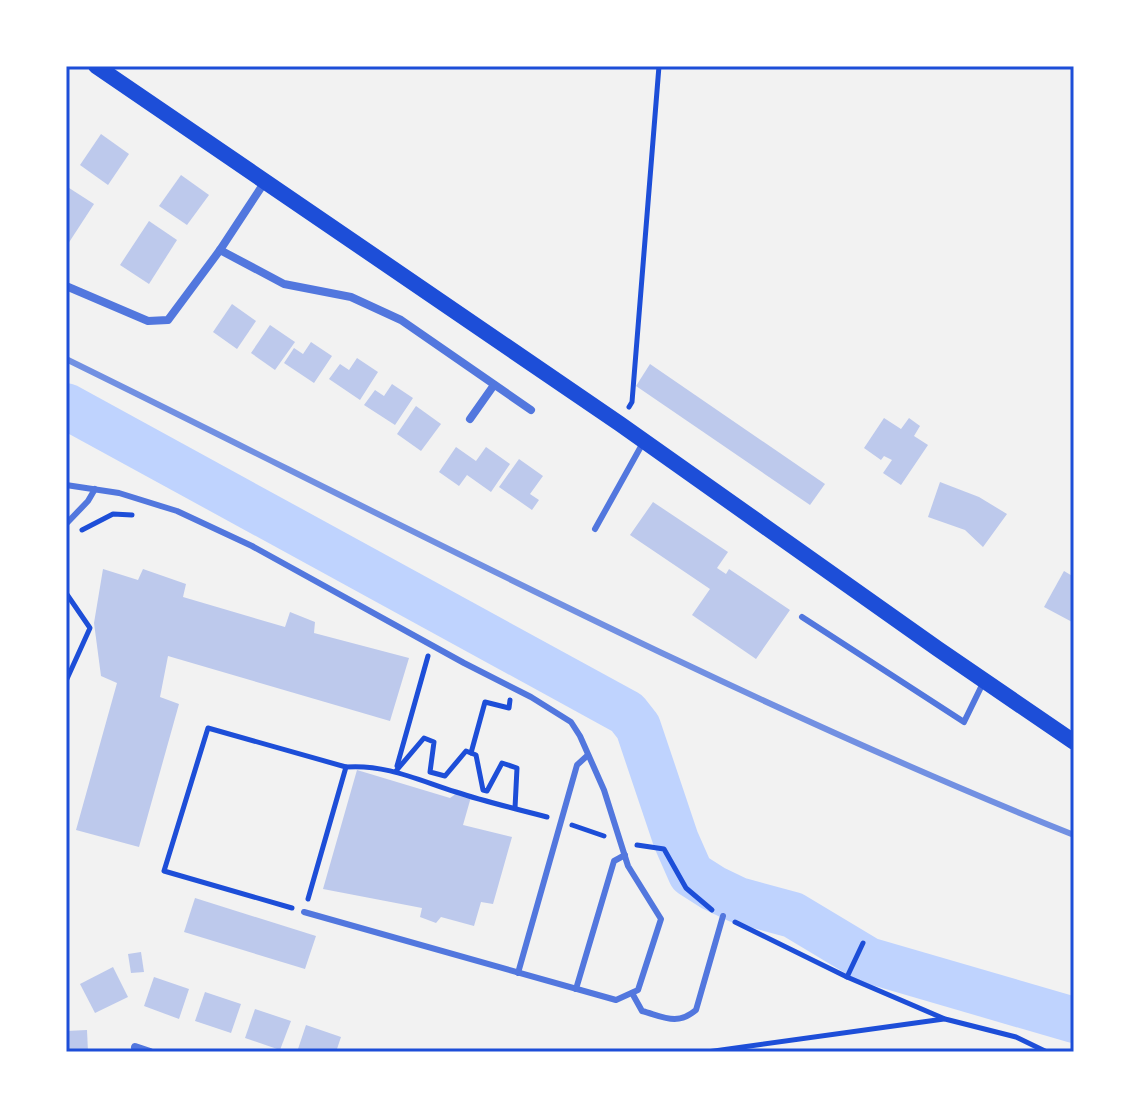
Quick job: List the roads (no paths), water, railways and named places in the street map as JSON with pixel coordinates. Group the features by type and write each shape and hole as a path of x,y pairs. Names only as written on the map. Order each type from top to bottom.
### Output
{"main road":[{"path":"96,66 620,424 1074,742"}],"street":[{"path":"66,286 148,321 168,320 220,250 264,183"},
{"path":"220,250 284,284 351,297 401,320 531,410"},
{"path":"470,419 494,385"},
{"path":"135,1047 150,1052"}],"lane":[{"path":"595,529 644,441"},
{"path":"66,485 142,498 252,546 571,722 604,790 628,866 661,919 638,990 616,1000 304,912"},
{"path":"66,524 95,489"},
{"path":"802,617 964,722 984,681"},
{"path":"518,973 577,765 588,755"},
{"path":"576,989 614,861 625,855"},
{"path":"632,993 642,1011 677,1021 689,1016 696,1010 723,916"}],"waterway":[{"path":"66,406 627,713 638,727 676,840 691,874 713,888 738,900 793,915 868,960 1074,1020"}],"railway":[{"path":"66,359 692,667 818,726 1074,835"}]}
